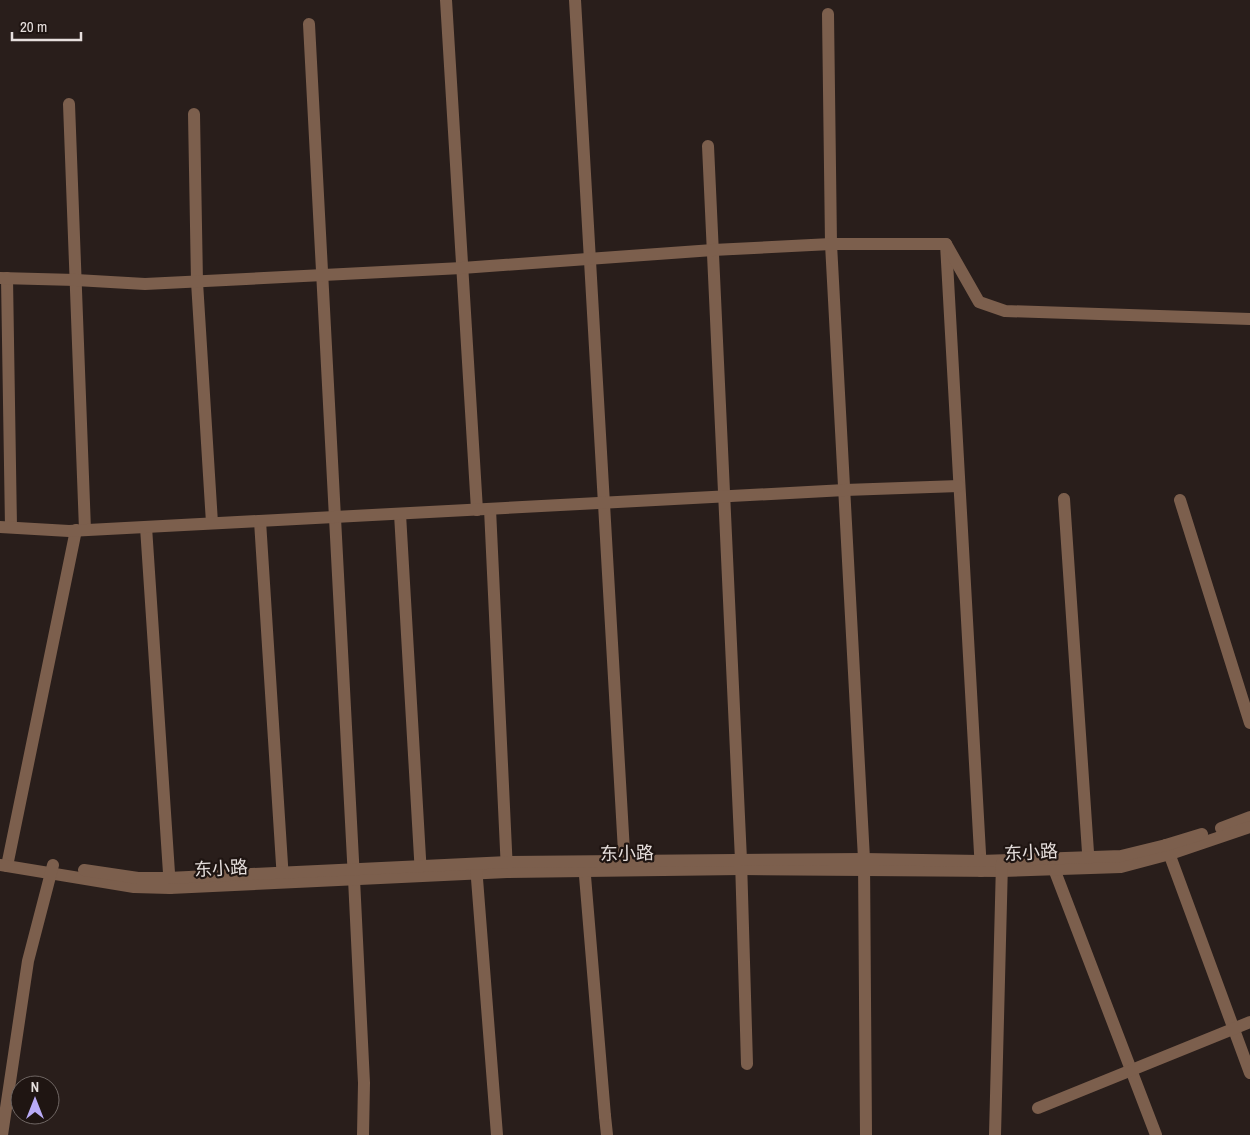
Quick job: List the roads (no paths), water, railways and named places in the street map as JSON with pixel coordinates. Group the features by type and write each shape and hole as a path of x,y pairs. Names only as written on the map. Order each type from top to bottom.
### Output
{"street":[{"path":"446,0 476,510"},
{"path":"575,0 624,866"},
{"path":"828,14 831,244 864,865 866,1135"},
{"path":"308,24 364,1083 363,1135"},
{"path":"4,861 80,530 76,280 68,104"},
{"path":"194,114 197,282 212,523"},
{"path":"708,146 741,864 747,1064"},
{"path":"946,244 831,244 713,250 462,268 145,284 3,278 6,527 80,530 845,490 959,486"},
{"path":"946,244 978,302 1005,311 1250,319"},
{"path":"946,244 980,866"},
{"path":"1064,498 1089,862"},
{"path":"1180,500 1250,723"},
{"path":"490,509 508,867"},
{"path":"400,514 420,871"},
{"path":"260,521 283,878"},
{"path":"146,527 169,883"},
{"name":"东小路","path":"1168,850 1250,818"},
{"name":"东小路","path":"4,861 52,868 134,887 169,883 508,867 741,864 1002,866 1089,862 1168,850 1250,827"},
{"path":"1168,850 1250,1074"},
{"path":"1052,864 1156,1135"},
{"path":"995,1135 1002,866"},
{"path":"584,867 607,1135"},
{"path":"2,1135 28,961 52,868"},
{"path":"476,868 497,1135"},
{"path":"1038,1108 1250,1022"}]}
